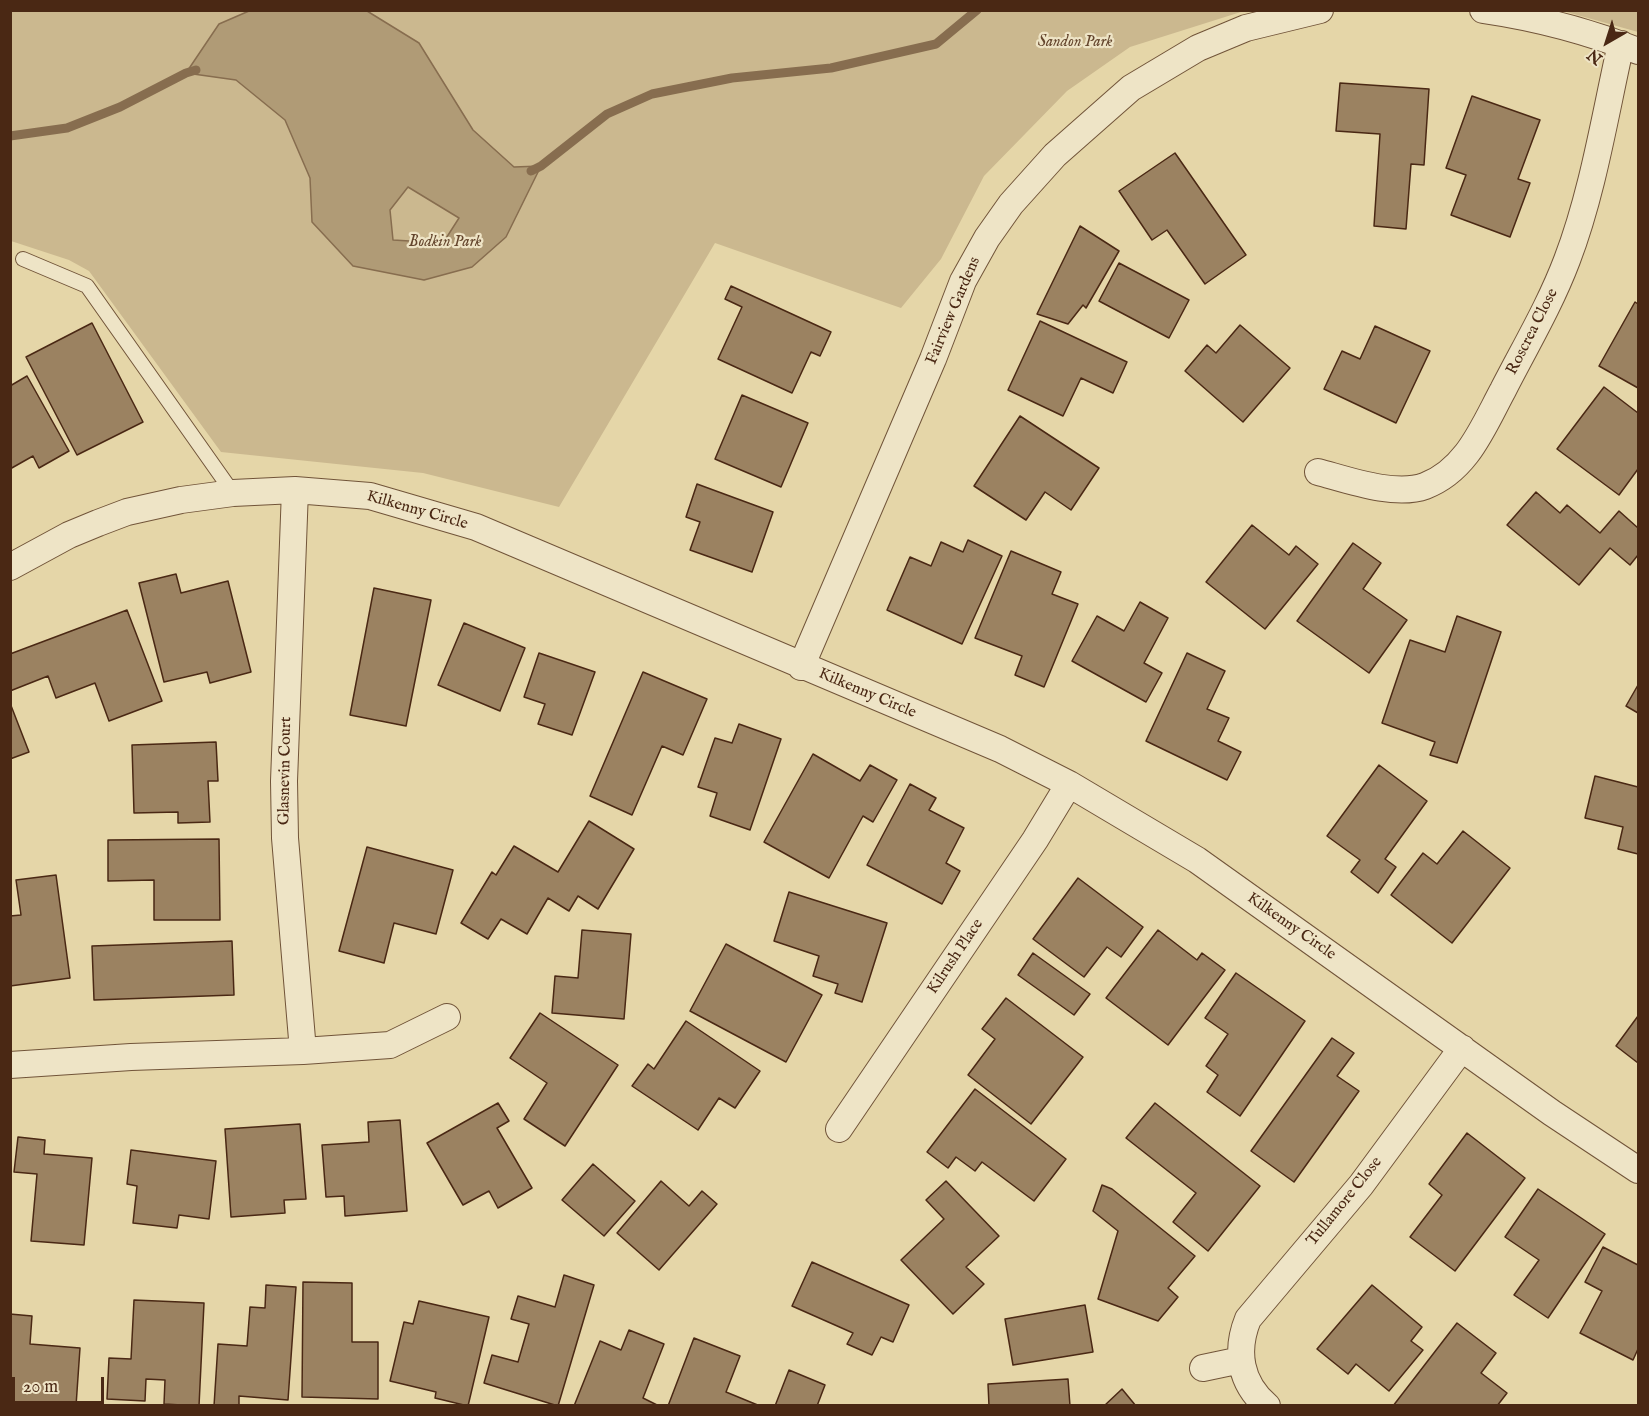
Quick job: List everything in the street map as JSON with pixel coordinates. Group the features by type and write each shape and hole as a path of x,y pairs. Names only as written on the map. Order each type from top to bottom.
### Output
{"street":[{"name":"Fairview Gardens","path":"801,667 933,359 963,281 987,238 1011,204 1055,155 1131,88 1198,48 1246,28 1320,10"},
{"path":"1483,10 1529,17 1595,34 1630,48"},
{"name":"Roscrea Close","path":"1318,472 1381,487 1411,489 1423,487 1445,476 1472,448 1553,295 1567,260 1581,220 1630,48"},
{"name":"Kilkenny Circle","path":"10,567 69,535 127,512 181,500 233,493 295,489 370,496 476,528 1000,749 1069,784 1197,860 1552,1113 1638,1170"},
{"name":"Glasnevin Court","path":"295,489 285,838 303,1051"},
{"name":"Kilrush Place","path":"840,1129 1035,840 1069,784"},
{"path":"10,1065 390,1045 447,1017"},
{"name":"Tullamore Close","path":"1268,1406 1251,1389 1241,1360 1242,1334 1248,1319 1361,1185 1462,1048"},
{"path":"1203,1368 1241,1360"}],"lane":[{"path":"23,259 87,286 233,493"}],"green space":[{"name":"Bodkin Park","path":"11,11 1244,11 1130,47 1067,91 984,176 941,259 901,308 715,243 559,507 423,473 221,452 89,271 69,260 11,241"},
{"path":"1563,11 1638,11 1638,32"}],"shaded area":[{"path":"249,11 367,11 419,43 473,130 514,167 541,166 506,237 472,267 424,280 353,266 312,222 310,178 285,120 236,80 186,73 219,24","holes":["408,187 459,218 443,243 393,240 390,210"]}],"building":[{"path":"1340,83 1429,89 1424,165 1411,164 1406,229 1374,226 1380,134 1336,131"},
{"path":"1472,96 1540,120 1518,179 1530,183 1510,237 1451,215 1466,175 1446,168"},
{"path":"1175,153 1246,255 1205,284 1167,230 1152,240 1119,191"},
{"path":"1080,226 1119,251 1086,308 1083,305 1068,324 1037,314"},
{"path":"1119,263 1189,300 1169,338 1099,301"},
{"path":"731,286 831,332 820,356 811,352 792,393 718,359 742,307 725,299"},
{"path":"1635,302 1638,304 1638,388 1599,366"},
{"path":"1040,321 1127,362 1113,393 1081,378 1063,416 1008,390"},
{"path":"92,323 143,422 77,455 26,357"},
{"path":"1240,325 1290,368 1243,422 1185,371 1207,345 1216,353"},
{"path":"1375,326 1430,351 1396,423 1324,389 1342,351 1360,359"},
{"path":"27,376 69,451 39,468 33,456 10,469 10,386"},
{"path":"1604,387 1638,413 1638,469 1619,495 1557,449"},
{"path":"742,395 808,423 781,487 715,459"},
{"path":"1020,416 1099,468 1071,510 1045,492 1026,520 974,486"},
{"path":"697,484 773,512 752,572 690,550 700,522 686,517"},
{"path":"1536,492 1560,513 1567,505 1600,533 1619,511 1638,528 1638,555 1630,565 1610,548 1579,585 1507,525"},
{"path":"1252,525 1289,555 1296,546 1318,564 1265,629 1206,582"},
{"path":"968,540 1002,556 962,644 887,610 910,557 931,566 941,542 963,552"},
{"path":"1353,543 1381,563 1363,589 1407,620 1369,673 1297,621"},
{"path":"1011,551 1061,572 1052,594 1078,604 1044,687 1015,675 1022,656 975,638"},
{"path":"176,574 181,593 228,581 251,672 210,683 207,672 164,682 139,583"},
{"path":"374,588 431,600 406,726 350,715"},
{"path":"1140,602 1168,618 1144,663 1162,673 1146,702 1072,661 1097,616 1124,631"},
{"path":"127,610 162,701 109,721 95,683 56,698 48,676 10,691 10,654"},
{"path":"1457,616 1501,632 1457,763 1430,755 1435,742 1382,723 1410,640 1445,652"},
{"path":"464,623 525,648 500,711 438,685"},
{"path":"539,653 595,672 572,735 538,724 545,704 524,697"},
{"path":"1187,653 1225,671 1207,709 1229,718 1218,741 1241,752 1227,780 1146,741"},
{"path":"643,672 707,699 683,755 662,746 632,815 590,796"},
{"path":"1638,685 1638,713 1626,706"},
{"path":"10,703 29,752 10,759"},
{"path":"739,724 781,739 750,830 710,816 717,793 698,787 715,738 732,743"},
{"path":"216,742 218,781 208,781 210,822 178,823 178,812 134,813 132,745"},
{"path":"813,754 860,781 870,765 897,780 873,822 863,816 829,878 764,842"},
{"path":"1379,765 1427,801 1385,859 1396,867 1378,893 1351,872 1360,860 1327,836"},
{"path":"1595,776 1638,787 1638,854 1618,849 1623,827 1585,818"},
{"path":"910,784 936,798 929,810 964,828 946,863 960,871 942,904 867,865"},
{"path":"589,821 634,849 598,909 578,896 569,911 548,898 527,934 501,919 488,939 461,923 492,872 496,875 514,846 558,872"},
{"path":"1463,831 1510,868 1452,943 1391,895 1423,853 1437,864"},
{"path":"219,839 220,920 154,920 154,880 108,881 108,840"},
{"path":"367,847 453,870 436,934 394,923 384,963 339,951"},
{"path":"56,875 70,978 10,986 10,916 21,915 16,880"},
{"path":"1078,878 1143,927 1121,957 1107,947 1084,977 1033,939"},
{"path":"789,892 887,923 862,1002 835,993 838,984 813,976 819,956 774,941"},
{"path":"582,930 631,934 624,1019 552,1013 555,976 578,978"},
{"path":"1158,930 1197,960 1202,953 1225,970 1168,1045 1106,998"},
{"path":"232,941 234,995 94,1000 92,946"},
{"path":"726,944 822,995 786,1062 690,1011"},
{"path":"1033,953 1090,994 1074,1015 1018,975"},
{"path":"1236,973 1305,1021 1240,1116 1207,1092 1218,1075 1206,1066 1228,1034 1205,1018"},
{"path":"1006,998 1083,1057 1031,1124 968,1075 995,1039 982,1029"},
{"path":"540,1013 618,1065 565,1146 524,1119 547,1083 510,1058"},
{"path":"1638,1016 1638,1063 1616,1046"},
{"path":"686,1021 760,1071 735,1108 719,1098 698,1130 632,1086 648,1064 654,1069"},
{"path":"1332,1038 1354,1053 1337,1076 1359,1091 1294,1182 1251,1151"},
{"path":"975,1089 1066,1159 1034,1201 982,1162 975,1171 956,1157 948,1168 927,1152"},
{"path":"498,1103 509,1121 497,1128 532,1188 498,1208 489,1191 463,1205 427,1143"},
{"path":"1155,1103 1260,1186 1208,1251 1173,1222 1196,1193 1126,1138"},
{"path":"400,1120 407,1211 345,1216 344,1196 326,1197 322,1145 369,1142 368,1122"},
{"path":"300,1124 306,1199 284,1200 285,1213 231,1217 225,1129"},
{"path":"1467,1133 1525,1178 1455,1271 1410,1237 1442,1195 1429,1184"},
{"path":"18,1137 45,1140 44,1154 92,1158 84,1245 31,1241 37,1174 14,1172"},
{"path":"131,1150 216,1161 209,1219 179,1215 177,1228 133,1223 137,1186 127,1184"},
{"path":"593,1164 635,1201 604,1236 562,1200"},
{"path":"661,1181 689,1206 702,1191 717,1204 659,1270 617,1233"},
{"path":"946,1181 999,1236 966,1267 984,1284 953,1314 901,1260 944,1219 926,1200"},
{"path":"1102,1185 1112,1189 1195,1256 1168,1288 1178,1297 1158,1321 1098,1299 1118,1231 1093,1211"},
{"path":"1538,1189 1605,1234 1548,1318 1514,1295 1539,1260 1505,1237"},
{"path":"1603,1247 1638,1265 1638,1349 1633,1360 1580,1333 1602,1291 1585,1282"},
{"path":"812,1262 909,1305 893,1342 881,1337 872,1355 847,1344 853,1333 792,1306"},
{"path":"564,1275 594,1285 558,1406 484,1383 492,1355 518,1362 529,1324 511,1319 518,1296 555,1307"},
{"path":"303,1282 352,1283 352,1342 378,1342 378,1399 302,1397"},
{"path":"266,1285 296,1287 288,1400 239,1396 239,1406 214,1406 218,1344 247,1346 250,1307 265,1308"},
{"path":"1372,1285 1422,1327 1411,1341 1423,1350 1389,1391 1356,1364 1348,1374 1317,1349"},
{"path":"134,1300 204,1303 199,1406 164,1404 165,1380 146,1379 145,1401 107,1399 109,1358 131,1359"},
{"path":"419,1301 489,1317 468,1406 435,1398 436,1392 390,1381 404,1322 413,1324"},
{"path":"1085,1305 1093,1352 1013,1365 1005,1319"},
{"path":"10,1314 32,1316 30,1344 80,1348 76,1406 10,1402"},
{"path":"1457,1323 1496,1353 1481,1373 1507,1393 1497,1406 1393,1406"},
{"path":"629,1330 664,1344 643,1398 659,1406 574,1406 600,1341 621,1350"},
{"path":"694,1338 740,1356 726,1392 760,1406 668,1406"},
{"path":"789,1370 825,1385 817,1406 775,1406"},
{"path":"1068,1379 1070,1406 989,1406 988,1384"},
{"path":"1122,1389 1136,1406 1104,1406"}],"waterway":[{"path":"531,171 541,166 607,114 652,94 732,78 831,68 936,44 977,10"},
{"path":"10,136 67,128 120,107 196,70"}],"park label":[{"name":"Sandon Park","path":"1075,43"}]}
